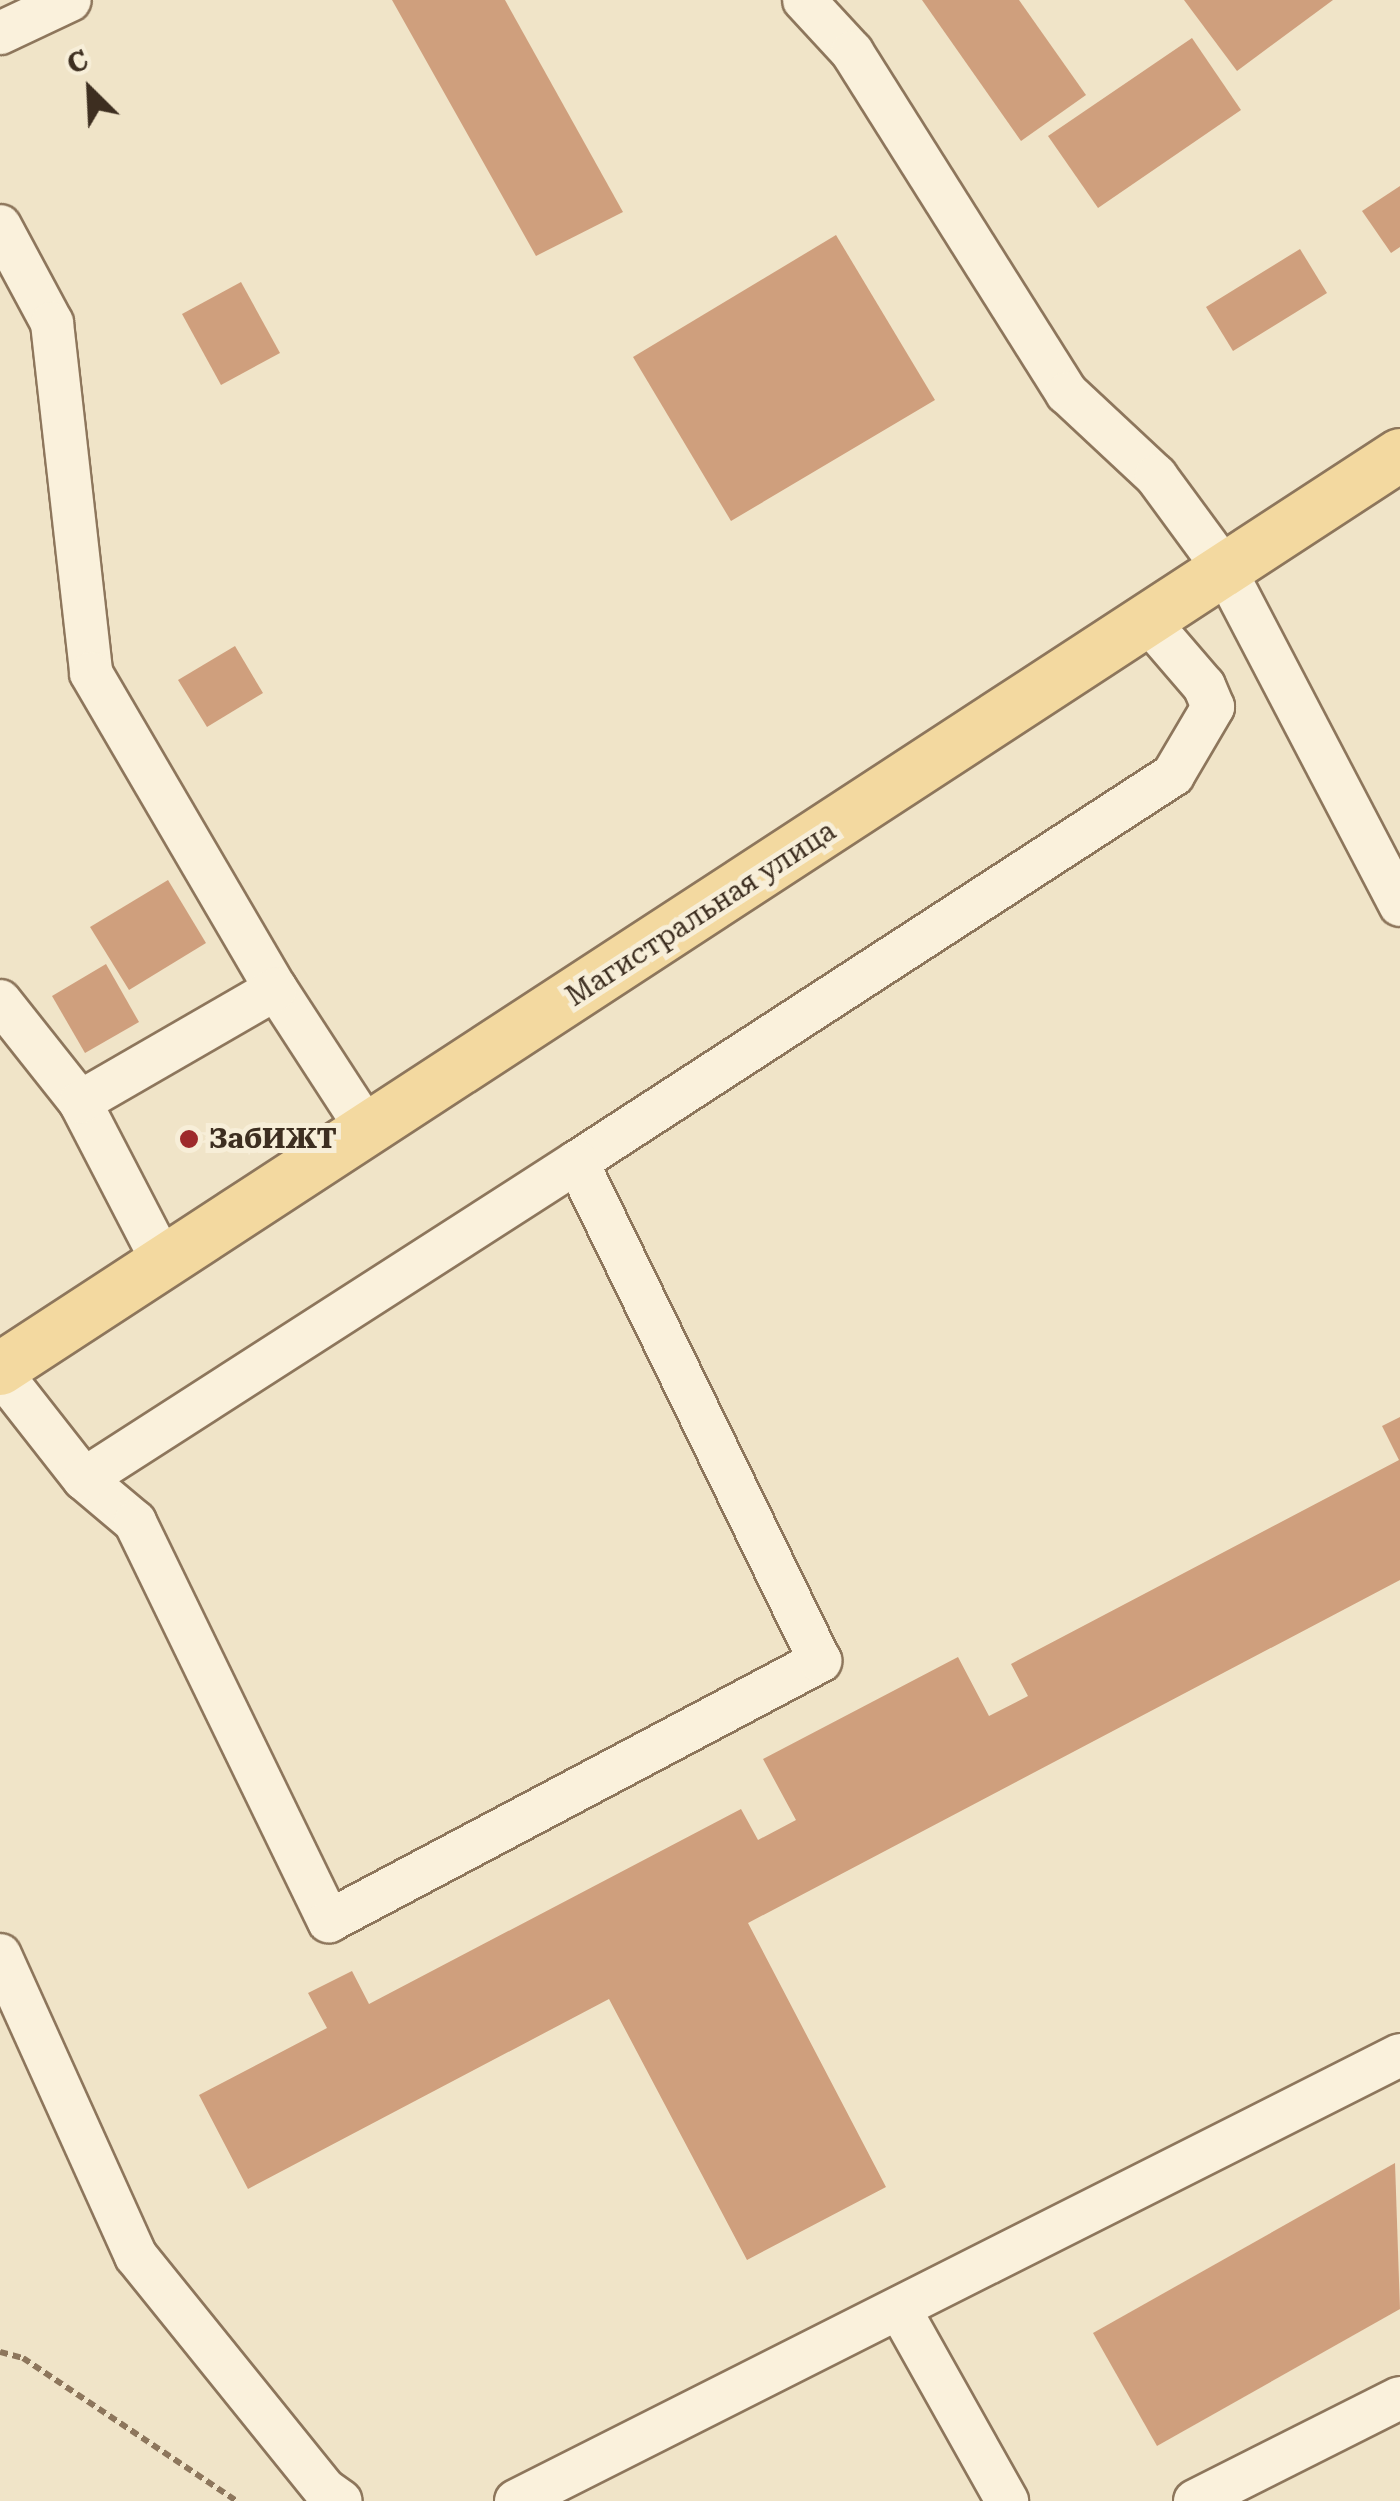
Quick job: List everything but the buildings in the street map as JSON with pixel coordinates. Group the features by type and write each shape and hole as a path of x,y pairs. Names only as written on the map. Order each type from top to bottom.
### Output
{"main road":[{"name":"Магистральная улица","path":"0,1370 1400,455"}],"street":[{"path":"0,32 70,0"},
{"path":"804,0 852,52 1067,393 1156,476 1225,570 1400,905"},
{"path":"0,226 52,323 91,673 276,990 369,1132"},
{"path":"84,1479 1173,775 1213,707 1204,686 1148,621"},
{"path":"80,1102 276,990"},
{"path":"0,1001 80,1102 164,1264"},
{"path":"0,1370 84,1479 135,1522 328,1920 820,1661 577,1162"},
{"path":"0,1955 136,2256 333,2496"},
{"path":"516,2501 1400,2055"},
{"path":"900,2310 1006,2501"},
{"path":"1195,2501 1400,2398"}],"path":[{"path":"0,2352 23,2358 237,2501"}],"place":[{"name":"ЗабИЖТ","path":"189,1139"}]}
